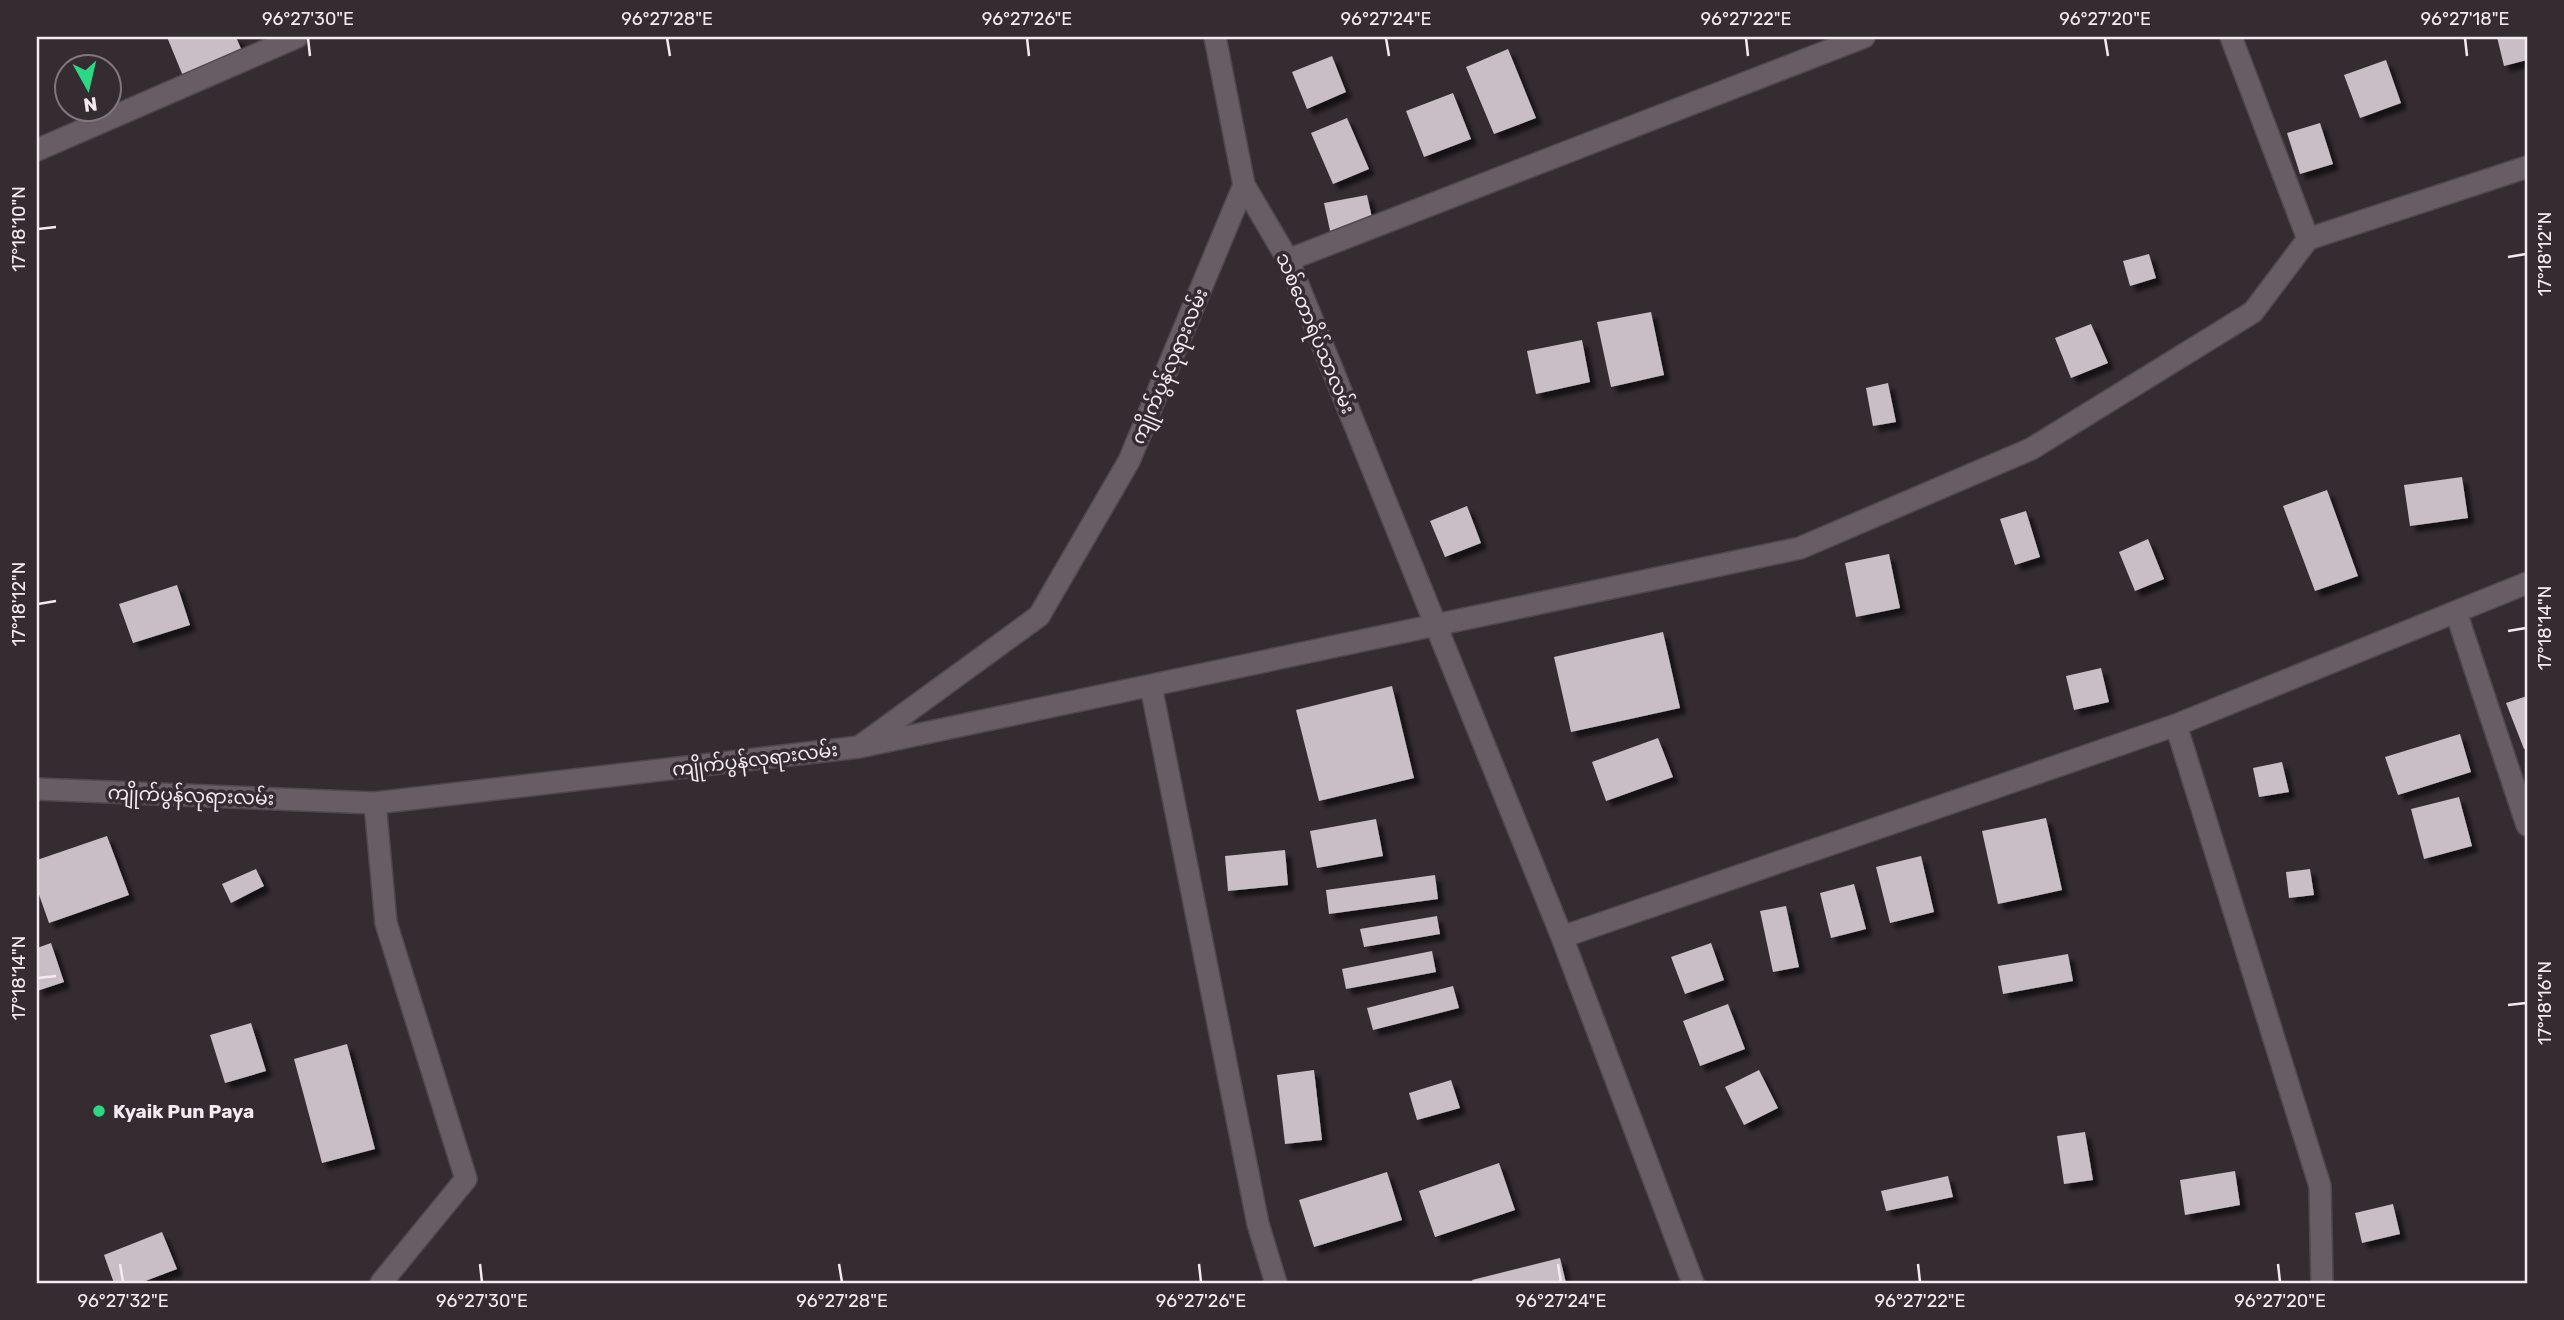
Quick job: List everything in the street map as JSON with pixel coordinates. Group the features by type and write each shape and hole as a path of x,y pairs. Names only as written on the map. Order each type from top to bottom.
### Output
{"street":[{"path":"37,150 297,37"},
{"name":"သစ်တောရိပ်သာလမ်း","path":"1215,37 1244,185 1288,260 1562,937 1693,1283"},
{"path":"1288,260 1864,37"},
{"path":"2231,37 2308,239"},
{"path":"859,747 1800,548 2031,449 2253,312 2308,239 2527,167"},
{"name":"ကျိုက်ပွန်လုရားလမ်း","path":"37,789 375,803 859,747 1039,616 1129,461 1244,185"},
{"path":"1562,937 2176,725 2527,583"},
{"path":"2456,612 2527,825"},
{"path":"1151,686 1258,1224 1276,1283"},
{"path":"2176,725 2320,1186 2322,1283"},
{"path":"375,803 386,922 466,1179 380,1283"}],"building":[{"path":"167,37 236,37 242,51 183,76"},
{"path":"2497,37 2527,37 2527,60 2504,66"},
{"path":"1508,49 1536,118 1494,134 1466,67"},
{"path":"1332,56 1346,92 1307,109 1292,72"},
{"path":"2386,60 2401,103 2360,118 2344,75"},
{"path":"1453,93 1471,139 1424,157 1406,111"},
{"path":"1347,118 1369,169 1333,184 1311,133"},
{"path":"2320,123 2333,164 2300,174 2287,133"},
{"path":"1367,195 1374,227 1331,235 1324,203"},
{"path":"2149,254 2156,278 2130,286 2123,261"},
{"path":"1651,312 1664,375 1611,387 1597,322"},
{"path":"2091,324 2108,363 2071,378 2055,338"},
{"path":"1582,340 1590,382 1536,394 1527,351"},
{"path":"1888,383 1896,422 1873,426 1866,388"},
{"path":"2462,477 2468,518 2410,526 2404,485"},
{"path":"2327,490 2358,576 2315,591 2283,506"},
{"path":"1467,506 1481,543 1445,557 1430,521"},
{"path":"2026,511 2040,557 2015,565 2000,519"},
{"path":"2148,539 2164,579 2135,591 2119,552"},
{"path":"1889,554 1900,608 1856,617 1845,563"},
{"path":"177,585 190,625 133,643 119,604"},
{"path":"1663,632 1680,708 1571,732 1554,657"},
{"path":"2101,668 2109,702 2074,710 2066,676"},
{"path":"1392,686 1414,778 1319,801 1296,710"},
{"path":"2527,696 2527,748 2524,749 2506,703"},
{"path":"2460,734 2471,772 2398,795 2385,757"},
{"path":"1658,738 1673,777 1606,801 1592,762"},
{"path":"2282,762 2289,792 2259,797 2253,768"},
{"path":"2459,797 2472,846 2424,859 2411,809"},
{"path":"2046,818 2062,890 1998,904 1982,831"},
{"path":"1376,819 1383,856 1317,868 1310,831"},
{"path":"107,836 129,895 49,923 37,889 37,860"},
{"path":"1285,850 1288,885 1228,891 1225,856"},
{"path":"1921,856 1934,912 1890,923 1876,867"},
{"path":"256,869 264,886 231,903 222,884"},
{"path":"2310,869 2314,895 2289,898 2286,872"},
{"path":"1435,875 1438,899 1329,914 1326,890"},
{"path":"1854,884 1866,929 1831,938 1820,893"},
{"path":"1786,906 1799,967 1773,972 1760,911"},
{"path":"1437,916 1440,934 1364,947 1360,929"},
{"path":"51,943 64,982 37,991 37,948"},
{"path":"1711,943 1724,980 1685,994 1671,957"},
{"path":"1432,951 1436,972 1346,989 1342,969"},
{"path":"2068,954 2073,981 2003,994 1998,966"},
{"path":"1453,986 1459,1008 1373,1030 1367,1008"},
{"path":"1728,1004 1745,1049 1700,1066 1683,1021"},
{"path":"251,1023 266,1071 225,1083 210,1035"},
{"path":"347,1044 375,1149 322,1163 294,1059"},
{"path":"1314,1070 1322,1140 1285,1144 1277,1075"},
{"path":"1759,1070 1778,1108 1744,1125 1725,1087"},
{"path":"1451,1080 1460,1108 1417,1120 1409,1093"},
{"path":"2085,1132 2093,1180 2064,1184 2057,1136"},
{"path":"1499,1163 1515,1210 1435,1237 1419,1191"},
{"path":"2235,1171 2240,1205 2185,1215 2180,1180"},
{"path":"1387,1172 1402,1220 1314,1247 1299,1200"},
{"path":"1948,1176 1953,1197 1886,1211 1881,1191"},
{"path":"2393,1204 2400,1234 2362,1243 2355,1213"},
{"path":"162,1232 177,1269 140,1283 114,1283 104,1255"},
{"path":"1560,1258 1566,1283 1473,1283 1472,1280"}],"place":[{"name":"Kyaik Pun Paya","path":"99,1111"}]}
